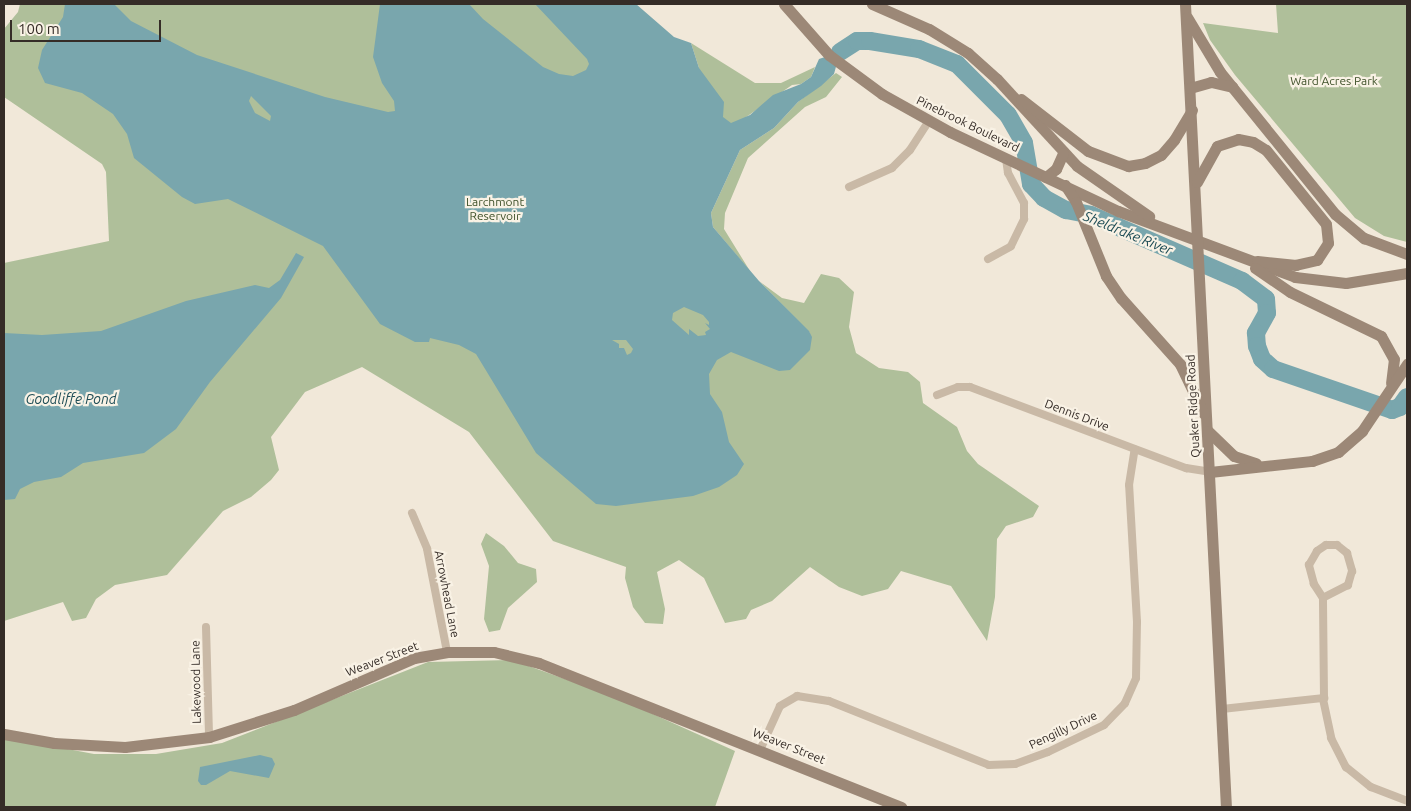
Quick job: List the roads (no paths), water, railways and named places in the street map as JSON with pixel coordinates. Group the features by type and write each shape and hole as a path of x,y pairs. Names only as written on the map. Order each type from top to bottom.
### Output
{"street":[{"name":"Pinebrook Boulevard","path":"784,4 811,36 851,73 929,121 1118,210 1167,227 1243,260 1281,274 1327,282 1362,282 1407,273"},
{"name":"Pinebrook Boulevard","path":"872,4 914,21 957,45 1006,88 1063,153 1098,184 1167,227"},
{"path":"1186,9 1212,60 1344,223 1376,245 1407,254"},
{"name":"Quaker Ridge Road","path":"1186,9 1226,807"},
{"path":"1190,88 1211,82 1232,87"},
{"path":"1006,88 1050,119 1079,145 1120,165 1145,163 1161,155 1174,140 1192,110"},
{"path":"849,187 870,180 897,164 929,121"},
{"path":"1196,184 1218,146 1238,139 1253,142 1266,150 1326,224 1329,236 1326,249 1310,264 1243,260"},
{"path":"1046,176 1056,169 1063,153"},
{"path":"988,259 1011,246 1024,219 1024,203 1008,173 1006,158"},
{"path":"1065,185 1076,202 1089,239 1114,288 1180,364 1207,426 1234,456 1261,464"},
{"path":"1243,260 1290,292 1381,336 1394,360 1389,391"},
{"path":"1210,472 1261,464 1312,461 1330,456 1355,440 1407,364"},
{"name":"Dennis Drive","path":"937,395 958,387 970,388 1186,468 1210,472"},
{"name":"Pengilly Drive","path":"760,750 780,706 797,696 829,701 989,765 1014,764 1048,752 1104,725 1125,703 1136,678 1137,622 1129,485 1136,449"},
{"name":"Arrowhead Lane","path":"412,513 427,549 447,652"},
{"path":"1322,598 1341,591 1351,579 1350,561 1337,545 1326,545 1317,551 1310,565 1314,584 1322,598 1323,699 1331,738 1346,767 1371,787 1407,802"},
{"name":"Lakewood Lane","path":"206,627 208,737"},
{"name":"Weaver Street","path":"4,734 54,743 124,747 208,737 294,710 414,658 447,652 494,652 538,663 901,807"},
{"path":"1222,709 1323,699"}],"water":[{"path":"65,4 114,4 131,21 197,55 325,97 388,112 395,111 394,101 382,83 373,57 380,4 469,4 483,19 543,67 559,74 573,76 586,70 589,64 587,59 535,4 636,4 674,37 691,43 699,68 724,102 723,117 731,123 750,115 773,95 801,84 811,77 819,59 840,52 834,74 798,102 774,128 740,150 711,213 713,227 759,281 809,331 812,337 810,350 790,370 779,371 731,352 717,360 709,374 710,394 722,412 729,442 744,464 737,475 719,487 693,496 616,506 596,504 536,453 476,354 459,345 430,338 429,342 415,342 380,324 323,246 228,199 195,204 182,197 134,158 127,134 113,114 82,93 45,83 38,68 42,50 63,17","holes":["251,96 271,116 270,121 255,113 249,101","684,307 703,315 709,322 709,325 705,323 710,329 705,332 706,335 698,336 689,329 689,335 672,320 673,313","612,340 626,340 633,349 631,353 627,355 624,348 619,348 619,344"]},
{"name":"Goodliffe Pond","path":"296,253 304,257 281,298 210,382 176,429 144,453 83,463 61,477 34,482 20,489 15,499 4,500 4,333 42,335 101,331 186,301 255,285 269,288 280,280"},
{"path":"260,755 272,758 275,764 269,778 230,771 206,785 201,785 198,781 200,767"}],"waterway":[{"name":"Sheldrake River","path":"840,52 857,41 870,41 919,49 957,64 1008,115 1024,143 1031,184 1044,198 1066,210 1091,215 1242,281 1266,299 1267,313 1256,333 1257,346 1262,359 1273,369 1392,410 1400,407 1407,397"}],"park label":[{"name":"Ward Acres Park","path":"1334,81"},
{"name":"Larchmont Reservoir","path":"495,209"}]}
